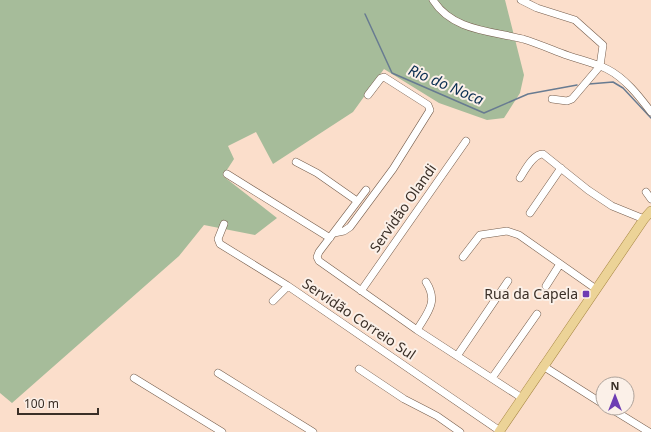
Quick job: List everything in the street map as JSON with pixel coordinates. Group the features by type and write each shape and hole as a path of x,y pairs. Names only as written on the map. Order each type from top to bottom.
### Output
{"main road":[{"path":"500,431 644,218 651,211"}],"street":[{"path":"433,0 437,6 455,21 475,29 523,39 600,66 614,73 623,80 651,112"},
{"path":"521,0 537,8 575,20 603,46 600,66 572,99 567,101 552,99"},
{"path":"332,236 350,227 393,169 430,110 428,105 384,77 381,78 368,94"},
{"name":"Servidão Olandi","path":"362,291 466,141"},
{"path":"520,178 535,157 539,154 543,154 588,190 612,206 644,218"},
{"path":"296,162 317,173 357,201"},
{"path":"530,213 561,168"},
{"path":"227,174 332,236"},
{"path":"366,190 318,254 317,257 319,261 417,330 522,398"},
{"path":"646,192 651,199"},
{"name":"Servidão Correio Sul","path":"224,224 218,239 220,244 288,286 500,431"},
{"path":"463,257 480,235 507,231 513,232 527,239 596,289"},
{"path":"546,286 560,264"},
{"path":"456,356 508,281"},
{"path":"417,330 431,307 433,298 426,282"},
{"path":"273,301 288,286"},
{"path":"492,378 537,314"},
{"path":"543,366 595,399"},
{"path":"360,369 404,399 437,416 460,432"},
{"path":"218,373 313,432"},
{"path":"134,378 222,432"},
{"path":"623,416 649,432"}],"green space":[{"path":"0,0 505,0 524,75 520,93 504,118 487,120 439,103 384,69 353,112 273,164 256,132 228,146 234,159 223,176 277,218 255,235 204,225 179,256 12,403 0,393"}],"waterway":[{"name":"Rio do Noca","path":"365,14 392,73 484,113 528,94 577,85"},
{"name":"Rio do Noca","path":"589,84 613,82 623,88 651,118"}],"place":[{"name":"Rua da Capela","path":"586,294"}]}
